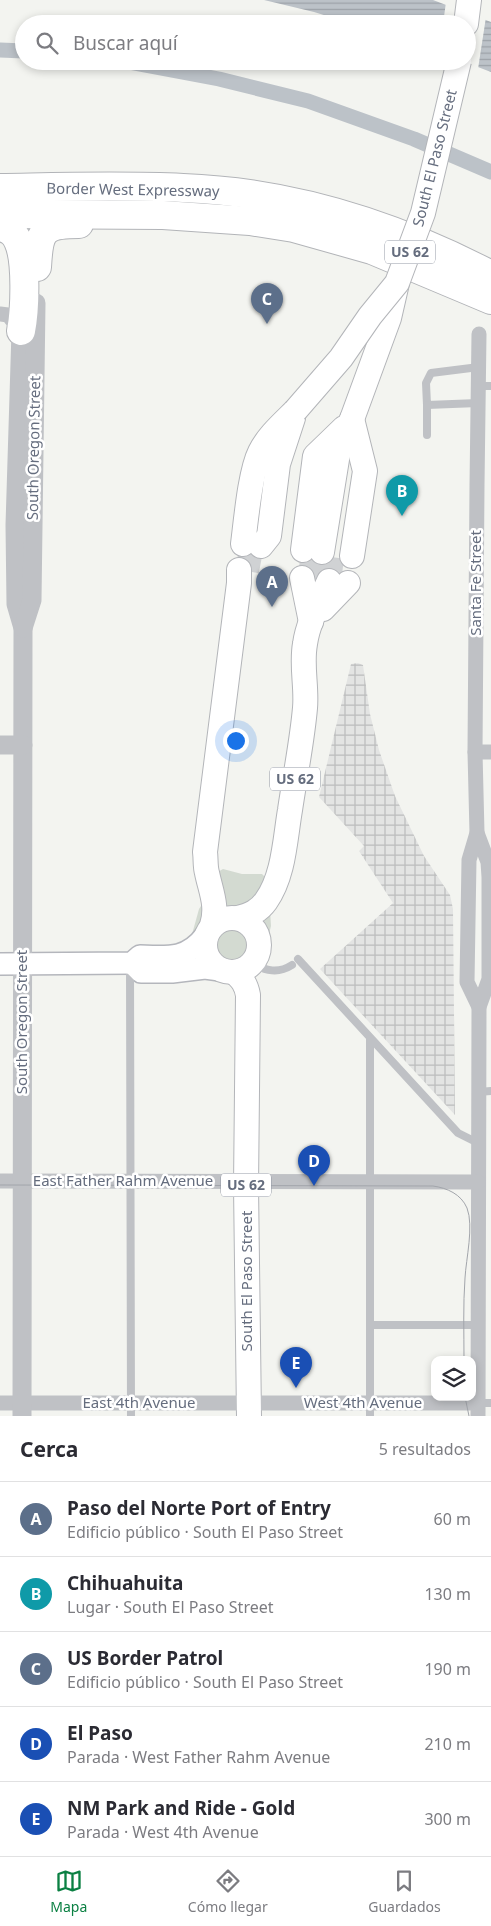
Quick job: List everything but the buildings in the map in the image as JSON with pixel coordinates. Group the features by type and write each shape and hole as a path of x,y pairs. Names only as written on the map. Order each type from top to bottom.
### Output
{"highway":[{"name":"Border West Expressway","path":"0,188 111,186 184,188 236,192 279,199 329,210 373,223 430,246 491,275"},
{"name":"Border West Expressway","path":"0,214 163,215 250,221 294,228 372,250 491,300"},
{"path":"37,267 38,246 41,236 50,228 64,224 205,226 268,232 294,228"},
{"path":"0,226 7,228 13,233 22,252 23,319 21,331"}],"main road":[{"path":"467,15 469,0"},
{"name":"South El Paso Street","path":"295,411 300,457 289,540 323,552 338,453 389,318 397,283 423,214 457,70"},
{"name":"South El Paso Street","path":"252,545 254,474 259,454 268,440 341,358 370,316 397,283"},
{"name":"US 62","path":"235,968 212,965 207,958 204,945 216,914 206,871 205,852 242,574"},
{"name":"US 62","path":"209,931 225,918 251,915 266,900 276,880 282,859 300,749 305,707 304,649 324,580 311,622"},
{"path":"131,963 141,972 235,968 257,956 259,948 259,939 252,926 238,918"},
{"path":"0,964 131,963 140,956 168,957 183,954 194,948 209,931"},
{"name":"South El Paso Street","path":"235,968 242,978 248,994 246,1182 248,1409"}],"street":[{"name":"South Oregon Street","path":"23,628 32,600 37,267"},
{"path":"0,314 8,315 21,331"},
{"name":"South Oregon Street","path":"21,331 7,526 16,604 23,628 22,1410"},
{"name":"Santa Fe Street","path":"479,334 479,367 485,386 478,403 484,529 475,752 477,833 469,860 468,982 479,1007 484,1092 478,1142 482,1182 479,1325 482,1407"},
{"path":"7,526 34,526"},
{"path":"0,745 23,745"},
{"path":"475,752 491,752"},
{"name":"Santa Fe Street","path":"477,833 488,862 489,877 489,979 479,1007"},
{"name":"East Father Rahm Avenue","path":"0,1181 482,1182"},
{"name":"East 4th Avenue","path":"0,1403 22,1410 248,1409"},
{"name":"West 4th Avenue","path":"248,1409 482,1407"}],"lane":[{"path":"427,435 426,382 431,373 479,367"},
{"path":"427,405 478,403"},
{"path":"235,968 278,971 295,962 458,1134 478,1142"},
{"path":"131,963 131,1409"},
{"path":"370,1039 370,1409"},
{"path":"370,1325 479,1325"}],"shaded area":[{"path":"264,0 433,0 473,15 324,15"},
{"path":"476,16 491,22 491,72 476,66"},
{"path":"358,663 363,665 370,714 379,750 395,796 424,856 450,895 453,909 455,1115 320,969 393,903 359,851 364,846 319,797 351,664"},
{"path":"223,869 242,874 262,874 266,878 264,893 237,910 231,908 221,896 218,885 216,873"},
{"path":"205,900 207,919 191,938 199,909"},
{"path":"270,910 271,926 268,938 265,939 259,925 262,916"},
{"path":"232,929 244,934 249,946 244,958 232,963 220,958 215,946 220,934"}],"pier":[{"path":"446,2 486,17 478,69 476,68 476,15 444,15"}],"waterway":[{"path":"0,50 15,51"},
{"path":"171,70 219,79 308,101 414,139 491,172"}],"tunnel":[{"path":"247,571 252,545"},
{"path":"310,579 313,549"},
{"path":"329,581 333,551"}],"tram line":[{"path":"0,1185 433,1186 443,1188 461,1199 469,1215 469,1243 464,1288 464,1356"},
{"path":"466,1401 469,1416"}],"place":[{"name":"US Border Patrol","path":"267,324"},
{"name":"Chihuahuita","path":"402,516"},
{"name":"Paso del Norte Port of Entry","path":"272,607"},
{"name":"El Paso","path":"314,1186"},
{"name":"NM Park and Ride - Gold","path":"296,1388"}]}
